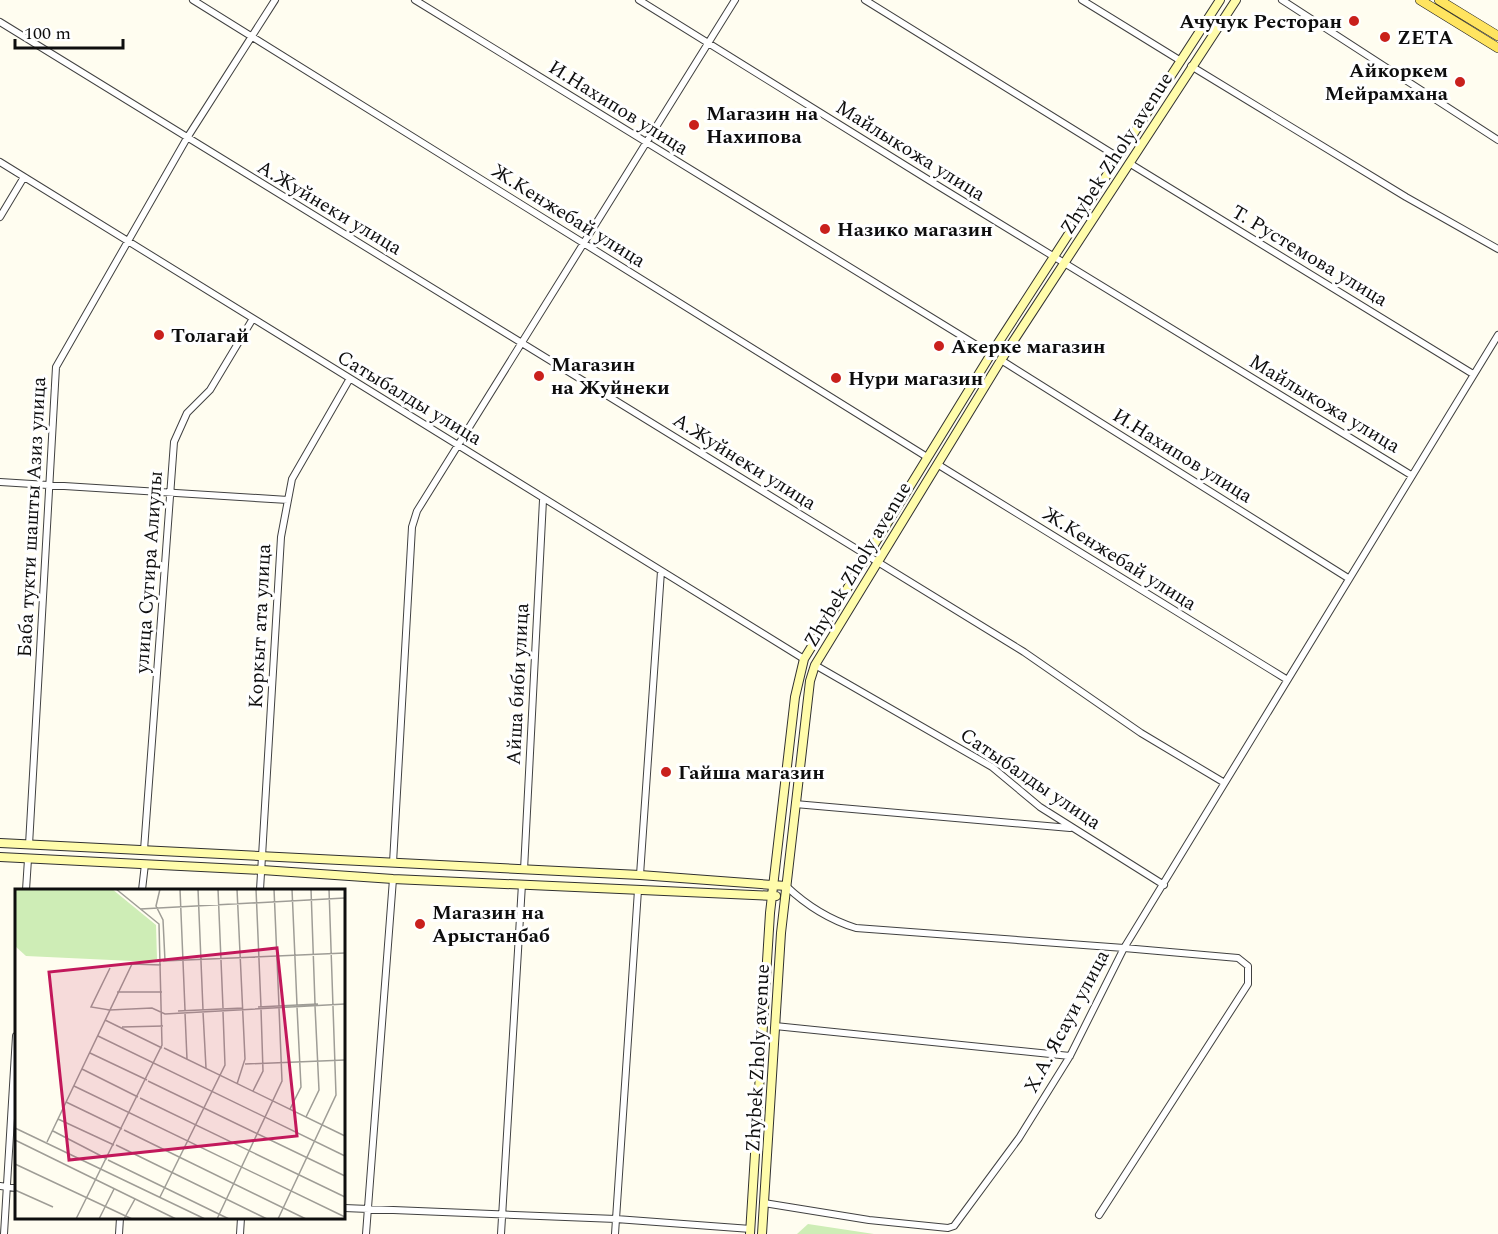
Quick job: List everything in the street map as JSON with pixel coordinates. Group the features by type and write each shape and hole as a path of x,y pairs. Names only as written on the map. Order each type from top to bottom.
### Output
{"main road":[{"path":"1420,0 1498,48"},
{"path":"1439,0 1498,36"}],"street":[{"name":"Ж.Кенжебай улица","path":"193,0 927,457"},
{"name":"Баба тукти шашты Азиз улица","path":"29,845 56,367 187,138 254,37 275,0"},
{"name":"И.Нахипов улица","path":"415,0 991,354"},
{"name":"Майлыкожа улица","path":"639,0 1055,258 1412,475"},
{"path":"393,863 412,527 417,511 735,0"},
{"path":"865,0 1118,157"},
{"path":"1082,0 1181,61"},
{"name":"Zhybek Zholy avenue","path":"750,1231 772,895 795,698 804,659 991,354 1220,0"},
{"name":"Zhybek Zholy avenue","path":"762,1234 784,896 810,681 815,665 1001,360 1236,0"},
{"path":"1282,0 1498,140"},
{"name":"А.Жуйнеки улица","path":"0,22 1024,652 1141,733 1223,782"},
{"path":"1191,66 1406,197 1498,249"},
{"name":"Сатыбалды улица","path":"0,162 349,380 460,445 543,500 804,659"},
{"name":"Т. Рустемова улица","path":"1129,163 1473,374"},
{"path":"0,217 24,177"},
{"name":"улица Сугира Алиулы","path":"144,850 174,442 187,413 210,390 252,320"},
{"path":"1099,1215 1248,984 1250,976 1248,966 1238,958 1124,948 1164,885 1223,782 1498,335"},
{"name":"И.Нахипов улица","path":"1001,360 1348,578"},
{"name":"Коркыт ата улица","path":"260,889 281,537 292,479 349,380"},
{"name":"Ж.Кенжебай улица","path":"937,464 1286,679"},
{"path":"0,482 288,500"},
{"name":"Айша биби улица","path":"524,870 543,500"},
{"path":"640,875 661,571"},
{"name":"Сатыбалды улица","path":"815,665 992,767 1041,807 1164,885"},
{"path":"795,804 1073,828"},
{"path":"0,843 640,875 786,886"},
{"path":"0,857 393,879 784,896"},
{"path":"26,889 28,859"},
{"path":"142,889 145,864"},
{"path":"366,1234 393,879"},
{"path":"501,1234 522,884"},
{"name":"Х.А. Ясауи улица","path":"764,1203 870,1220 948,1228 954,1226 1019,1138 1070,1056 1124,948 856,928 837,921 798,898 786,886"},
{"path":"615,1234 638,890"},
{"name":"Х.А. Ясауи улица","path":"784,896 798,898"},
{"path":"775,1026 1070,1056"},
{"path":"4,1234 3,1187 15,1048"},
{"path":"345,1208 502,1217 616,1220 750,1231"},
{"path":"119,1234 120,1219"},
{"path":"240,1234 241,1219"}],"green space":[{"path":"808,1224 874,1234 797,1234"}],"place":[{"name":"Ачучук Ресторан","path":"1354,21"},
{"name":"ZETA","path":"1385,37"},
{"name":"Айкоркем Мейрамхана","path":"1460,82"},
{"name":"Магазин на Нахипова","path":"694,125"},
{"name":"Назико магазин","path":"825,229"},
{"name":"Толагай","path":"159,335"},
{"name":"Акерке магазин","path":"939,346"},
{"name":"Магазин на Жуйнеки","path":"539,376"},
{"name":"Нури магазин","path":"836,378"},
{"name":"Гайша магазин","path":"666,772"},
{"name":"Магазин на Арыстанбаб","path":"420,924"}]}
